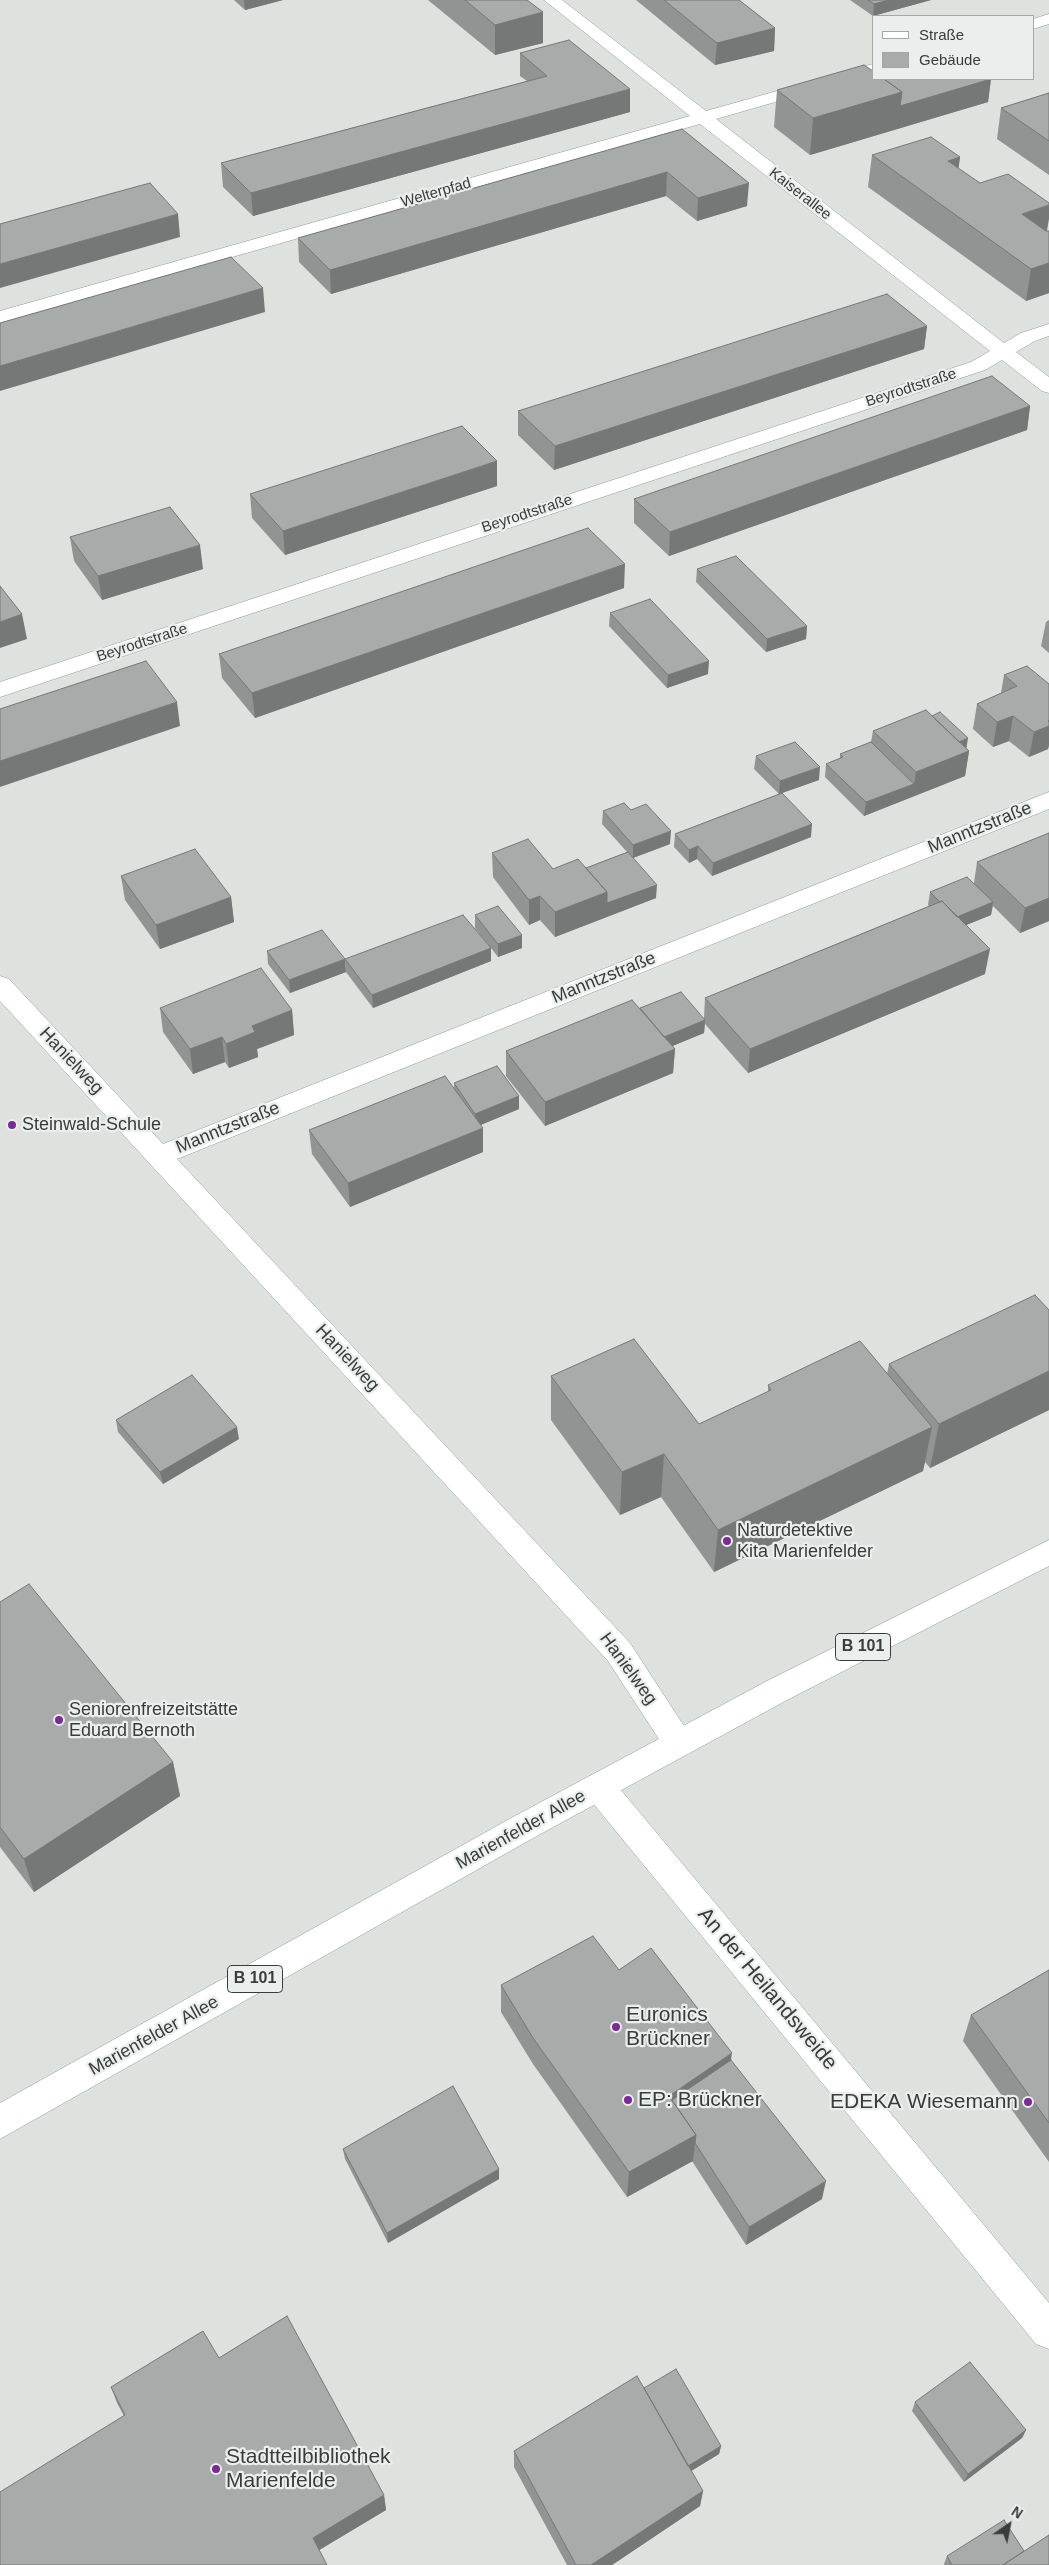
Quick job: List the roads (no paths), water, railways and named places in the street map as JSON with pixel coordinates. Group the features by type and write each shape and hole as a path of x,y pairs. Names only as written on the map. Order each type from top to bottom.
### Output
{"street":[{"name":"Kaiserallee","path":"552,0 1049,387"},
{"path":"1034,24 1049,19"},
{"name":"Welterpfad","path":"0,317 872,69"},
{"name":"Beyrodtstraße","path":"0,690 978,366 1028,337 1049,330"},
{"name":"Manntzstraße","path":"158,1156 1049,800"},
{"name":"Hanielweg","path":"0,985 614,1645 678,1743"},
{"name":"Marienfelder Allee","path":"0,2122 678,1743 1049,1552"},
{"name":"An der Heilandsweide","path":"599,1786 1049,2331"}],"place":[{"name":"Steinwald-Schule","path":"12,1125"},
{"name":"Naturdetektive Kita Marienfelder","path":"727,1541"},
{"name":"Seniorenfreizeitstätte Eduard Bernoth","path":"59,1720"},
{"name":"Euronics Brückner","path":"616,2027"},
{"name":"EP: Brückner","path":"628,2100"},
{"name":"EDEKA Wiesemann","path":"1028,2102"},
{"name":"Stadtteilbibliothek Marienfelde","path":"216,2469"}]}
